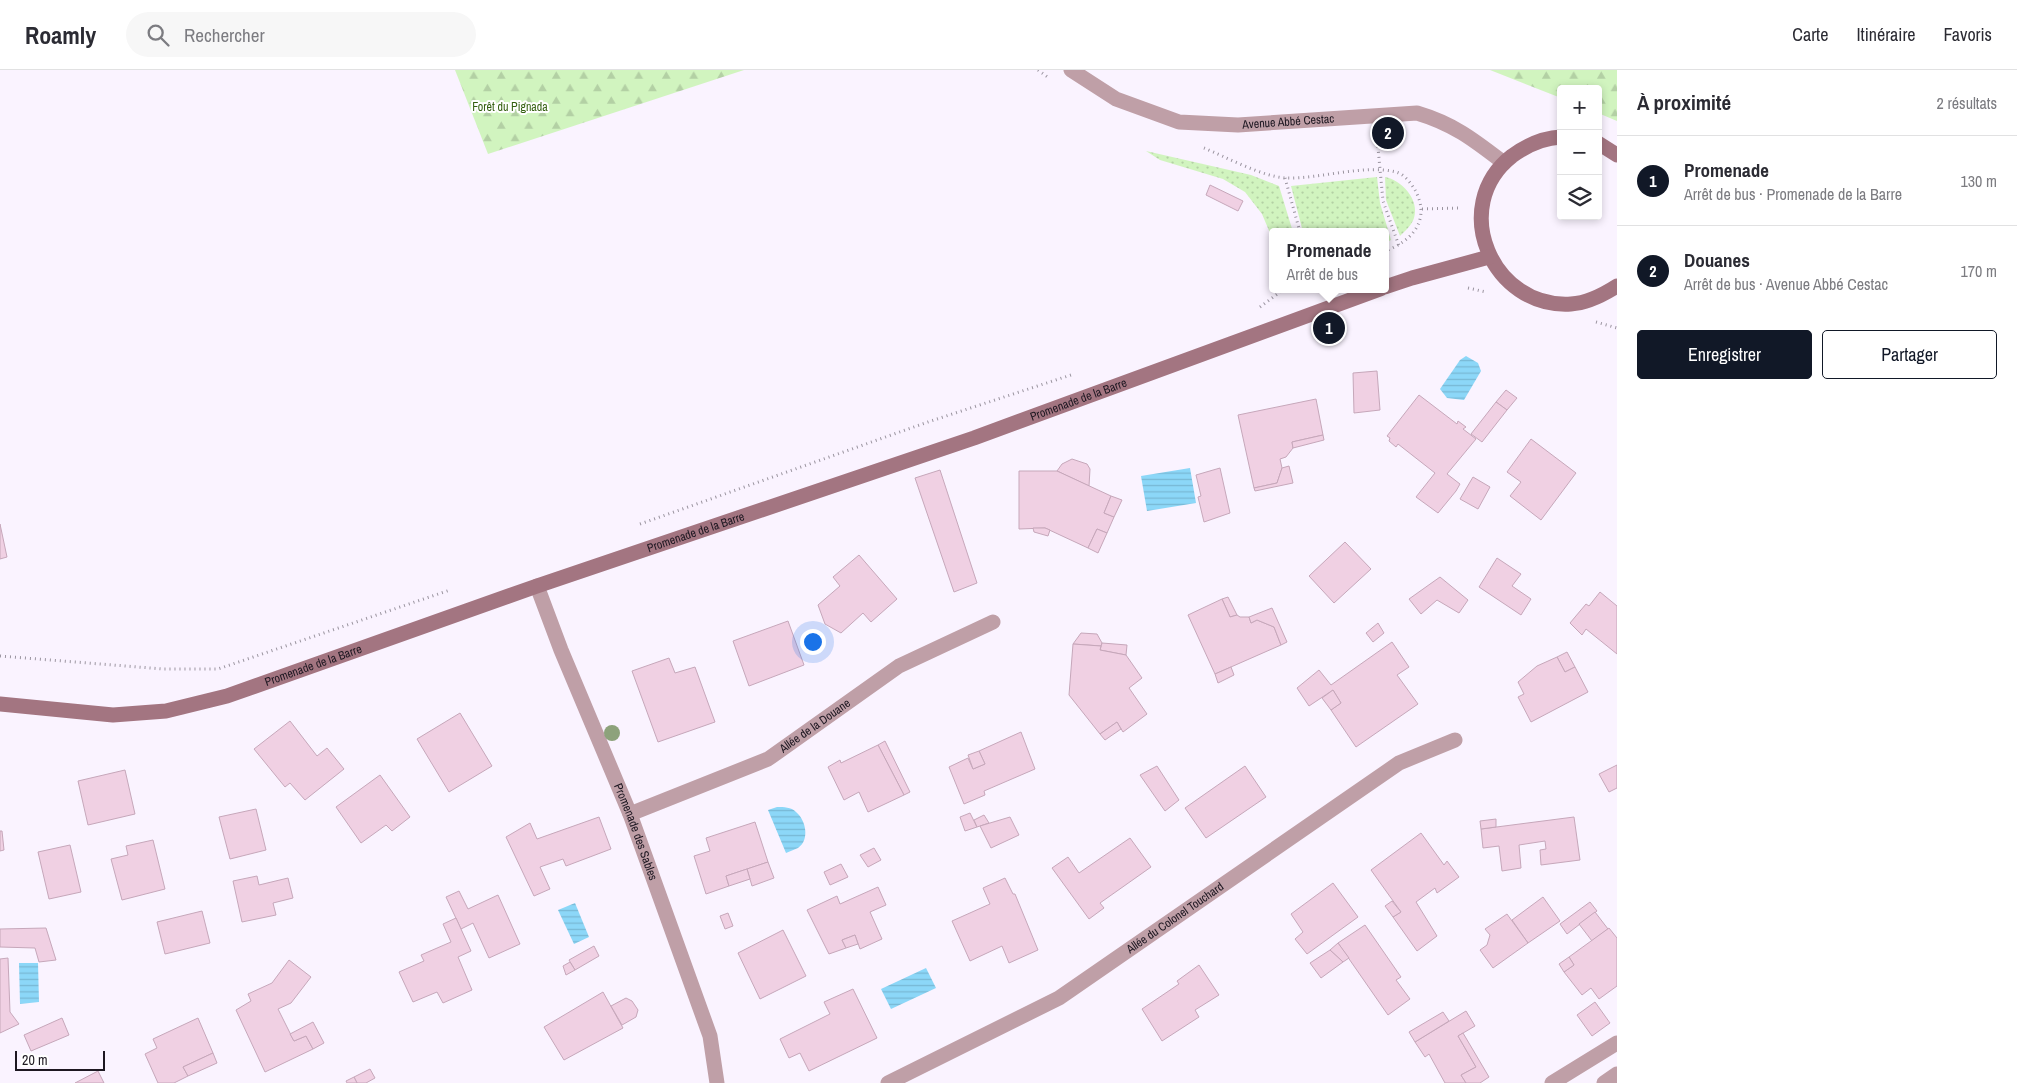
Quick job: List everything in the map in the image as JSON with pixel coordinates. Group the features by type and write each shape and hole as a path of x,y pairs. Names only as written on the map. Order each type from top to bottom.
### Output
{"main road":[{"path":"1557,137 1548,138 1524,147 1504,163 1489,183 1482,208 1482,232 1489,257 1503,277 1523,293 1546,302 1571,304 1595,299 1617,286"},
{"path":"1602,146 1617,155"},
{"path":"1389,286 1489,257"},
{"name":"Promenade de la Barre","path":"0,704 113,715 166,711 227,696 537,586 974,438 1369,293"}],"street":[{"name":"Avenue Abbé Cestac","path":"1071,70 1116,99 1179,122 1238,125 1417,113 1440,120 1464,132 1504,163"},
{"name":"Promenade des Sables","path":"537,586 561,650 630,814 710,1036 717,1083"},
{"name":"Allée de la Douane","path":"630,814 768,759 899,666 993,622"},
{"name":"Allée du Colonel Touchard","path":"888,1083 1058,998 1399,763 1454,740"},
{"path":"1552,1083 1617,1042"},
{"path":"1604,1083 1617,1074"}],"path":[{"path":"1376,129 1383,201 1399,246"},
{"path":"1285,178 1299,228"},
{"path":"1389,250 1399,246 1407,240 1416,229 1422,209 1482,208"},
{"path":"1260,307 1279,293"},
{"path":"636,526 928,422 1083,371"},
{"path":"0,656 163,669 218,669 458,587"}],"green space":[{"name":"Forêt du Pignada","path":"455,70 744,70 488,154"},
{"path":"1490,70 1617,70 1617,121 1602,115 1602,85 1557,85 1557,96"},
{"path":"1146,151 1251,175 1279,186 1292,228 1269,228 1269,231 1262,214 1245,192 1223,179 1160,160"},
{"path":"1377,177 1380,203 1387,228 1302,228 1291,186"},
{"path":"1385,177 1403,186 1412,197 1414,204 1413,221 1400,236 1386,200"}],"water":[{"path":"1466,356 1478,363 1481,371 1464,400 1447,398 1440,389 1460,360"},
{"path":"1190,468 1196,503 1147,511 1141,476"},
{"path":"777,807 794,810 802,820 805,830 802,844 798,848 786,853 768,810"},
{"path":"575,903 589,937 574,944 558,910"},
{"path":"19,963 38,963 39,1002 20,1004"},
{"path":"926,968 936,988 891,1009 881,989"}],"building":[{"path":"1210,185 1243,201 1238,211 1206,195"},
{"path":"1377,371 1380,410 1354,413 1353,373"},
{"path":"1506,390 1517,398 1507,410 1496,402"},
{"path":"1419,395 1457,424 1458,421 1466,427 1463,429 1476,439 1447,474 1460,484 1438,513 1416,497 1435,473 1398,444 1396,447 1389,441 1390,438 1387,436"},
{"path":"1316,399 1323,435 1292,442 1293,448 1286,457 1280,459 1282,468 1277,483 1254,488 1238,415"},
{"path":"1496,402 1507,410 1482,442 1471,434"},
{"path":"1323,435 1324,440 1293,448 1292,442"},
{"path":"1531,439 1576,473 1541,520 1510,496 1521,482 1507,472"},
{"path":"1072,459 1087,464 1090,469 1089,486 1057,471 1062,464"},
{"path":"1289,466 1293,483 1255,491 1254,488 1277,483 1282,468"},
{"path":"1220,468 1230,513 1204,522 1198,497 1201,496 1196,475"},
{"path":"940,470 977,583 954,592 915,478"},
{"path":"1019,471 1057,471 1111,496 1104,513 1114,517 1107,533 1097,529 1088,548 1045,528 1019,529"},
{"path":"1473,477 1490,487 1478,509 1460,499"},
{"path":"1111,496 1122,500 1114,517 1104,513"},
{"path":"0,524 7,557 0,559"},
{"path":"1033,528 1050,530 1048,536 1034,532"},
{"path":"1097,529 1107,533 1098,553 1088,548"},
{"path":"1345,542 1371,569 1334,603 1309,576"},
{"path":"859,555 897,599 871,622 863,613 841,633 825,624 818,605 840,586 833,577"},
{"path":"1497,558 1521,574 1512,586 1531,599 1521,615 1479,587"},
{"path":"1440,577 1468,600 1459,613 1437,600 1421,614 1409,599"},
{"path":"1600,592 1617,606 1617,654 1586,629 1582,635 1570,623 1586,604 1589,606"},
{"path":"1228,597 1237,615 1230,617 1222,599"},
{"path":"1222,599 1230,617 1237,615 1249,617 1251,623 1257,620 1274,627 1281,645 1215,674 1188,615"},
{"path":"1272,608 1287,642 1281,645 1274,627 1257,620 1251,623 1249,617"},
{"path":"788,621 804,665 749,686 733,641"},
{"path":"1378,623 1384,633 1373,642 1366,633"},
{"path":"1081,633 1097,634 1102,643 1101,646 1073,644"},
{"path":"1392,642 1409,667 1397,675 1418,704 1356,747 1331,710 1341,703 1333,690 1309,706 1297,688 1319,670 1331,685"},
{"path":"1102,643 1127,645 1126,655 1100,650"},
{"path":"1073,644 1101,646 1100,650 1126,655 1142,678 1129,688 1147,714 1123,732 1117,722 1100,734 1069,695"},
{"path":"1567,652 1575,667 1565,672 1557,657"},
{"path":"1557,657 1565,672 1575,667 1588,692 1531,722 1518,697 1524,694 1518,682 1537,666"},
{"path":"669,658 675,673 695,667 715,722 658,742 632,671"},
{"path":"1231,667 1234,675 1218,683 1215,674"},
{"path":"1333,690 1341,703 1331,710 1322,698"},
{"path":"460,713 492,766 449,792 417,739"},
{"path":"290,721 317,756 327,748 344,769 305,800 290,783 285,787 254,749"},
{"path":"1117,722 1121,729 1105,740 1100,734"},
{"path":"1021,732 1035,769 984,791 985,795 964,804 949,767 968,758 973,769 985,764 979,751"},
{"path":"885,741 910,792 904,795 878,745"},
{"path":"878,745 904,795 868,812 859,792 844,800 828,767 840,760 841,763"},
{"path":"979,751 985,764 973,769 968,755"},
{"path":"1617,765 1617,788 1609,792 1599,774"},
{"path":"1157,766 1179,800 1165,811 1140,775"},
{"path":"1245,766 1266,797 1206,838 1185,808"},
{"path":"125,770 135,814 88,825 78,781"},
{"path":"380,775 410,817 392,831 386,825 361,843 336,807"},
{"path":"256,809 266,850 230,859 219,817"},
{"path":"970,813 977,827 965,831 960,817"},
{"path":"984,815 989,823 977,827 974,820"},
{"path":"599,817 611,849 566,866 563,859 540,867 550,889 534,896 506,837 530,823 537,839"},
{"path":"1010,817 1019,835 991,848 980,826"},
{"path":"1574,817 1580,860 1541,865 1540,850 1546,849 1545,841 1519,845 1521,868 1502,871 1499,846 1483,848 1481,829"},
{"path":"1496,819 1496,827 1481,829 1480,821"},
{"path":"755,822 768,862 726,876 729,886 706,894 694,856 710,851 706,838"},
{"path":"0,831 2,831 4,850 0,851"},
{"path":"1421,833 1444,865 1447,861 1459,877 1437,893 1435,888 1416,902 1437,936 1417,951 1393,917 1401,912 1371,870"},
{"path":"1130,838 1151,867 1100,903 1104,908 1089,919 1052,868 1068,857 1079,873"},
{"path":"153,840 165,889 122,900 111,859 128,855 126,846"},
{"path":"70,845 81,892 49,899 38,852"},
{"path":"874,848 881,860 868,867 860,855"},
{"path":"768,862 774,878 752,886 747,869"},
{"path":"841,864 848,877 830,885 824,872"},
{"path":"747,869 750,879 729,886 726,876"},
{"path":"257,876 259,885 288,878 293,898 273,903 276,915 242,922 233,881"},
{"path":"1005,878 1013,894 1015,894 1038,950 1009,963 1002,946 970,961 952,921 990,904 983,888"},
{"path":"1333,883 1358,917 1307,954 1295,939 1303,932 1291,914"},
{"path":"878,887 886,905 870,912 882,939 860,949 855,935 842,940 846,948 829,954 807,910 837,896 840,904"},
{"path":"459,891 468,909 498,895 520,944 489,958 473,923 461,929 446,897"},
{"path":"1543,897 1560,921 1528,943 1512,920"},
{"path":"1392,901 1401,912 1393,917 1385,906"},
{"path":"1590,902 1597,911 1567,934 1560,924"},
{"path":"202,911 210,943 165,954 157,922"},
{"path":"1595,912 1608,929 1592,941 1579,924"},
{"path":"728,913 733,926 725,929 720,916"},
{"path":"1507,914 1528,943 1493,968 1480,950 1487,945 1490,935 1485,929"},
{"path":"456,918 471,951 458,957 472,990 443,1003 437,992 413,1002 399,972 424,961 421,955 451,942 443,924"},
{"path":"1365,925 1401,977 1396,980 1410,999 1388,1015 1338,943"},
{"path":"46,928 56,960 39,962 35,948 0,947 0,929"},
{"path":"1609,928 1617,938 1617,986 1599,999 1591,988 1582,995 1564,972 1574,965 1569,957"},
{"path":"783,930 806,976 760,999 738,953"},
{"path":"855,935 858,944 846,948 842,940"},
{"path":"1338,943 1349,958 1343,962 1330,950"},
{"path":"594,946 599,956 575,970 569,960"},
{"path":"1330,950 1343,962 1321,978 1310,963"},
{"path":"1569,957 1574,965 1564,972 1559,964"},
{"path":"8,958 10,1012 19,1024 0,1033 0,959"},
{"path":"289,960 311,977 291,1003 278,1009 294,1041 306,1036 313,1049 265,1072 236,1010 251,1001 248,994 272,983"},
{"path":"570,962 575,970 566,975 563,966"},
{"path":"1199,965 1219,995 1195,1010 1199,1017 1162,1041 1142,1009 1179,984 1177,981"},
{"path":"853,989 877,1038 809,1071 800,1053 789,1058 780,1039 830,1014 824,1002"},
{"path":"603,992 623,1028 564,1060 544,1027"},
{"path":"626,998 632,1001 638,1010 636,1017 622,1025 611,1006"},
{"path":"1595,1002 1610,1023 1592,1036 1577,1015"},
{"path":"1466,1011 1475,1026 1458,1036 1476,1067 1461,1075 1466,1083 1445,1083 1429,1054 1425,1057 1415,1042"},
{"path":"1443,1012 1449,1021 1415,1042 1409,1032"},
{"path":"62,1018 69,1035 31,1051 24,1035"},
{"path":"198,1018 213,1053 183,1067 188,1076 174,1083 158,1083 145,1054 157,1048 153,1039"},
{"path":"313,1022 324,1043 313,1049 306,1036 294,1041 290,1034"},
{"path":"1463,1033 1489,1077 1480,1083 1466,1083 1461,1075 1476,1067 1458,1036"},
{"path":"213,1053 217,1063 188,1076 183,1067"},
{"path":"370,1069 375,1078 366,1083 357,1083 354,1077"},
{"path":"98,1071 104,1083 75,1083"},
{"path":"354,1077 357,1083 347,1083 346,1081"}],"place":[{"name":"Douanes","path":"1388,133"},
{"name":"Promenade","path":"1329,328"}]}
